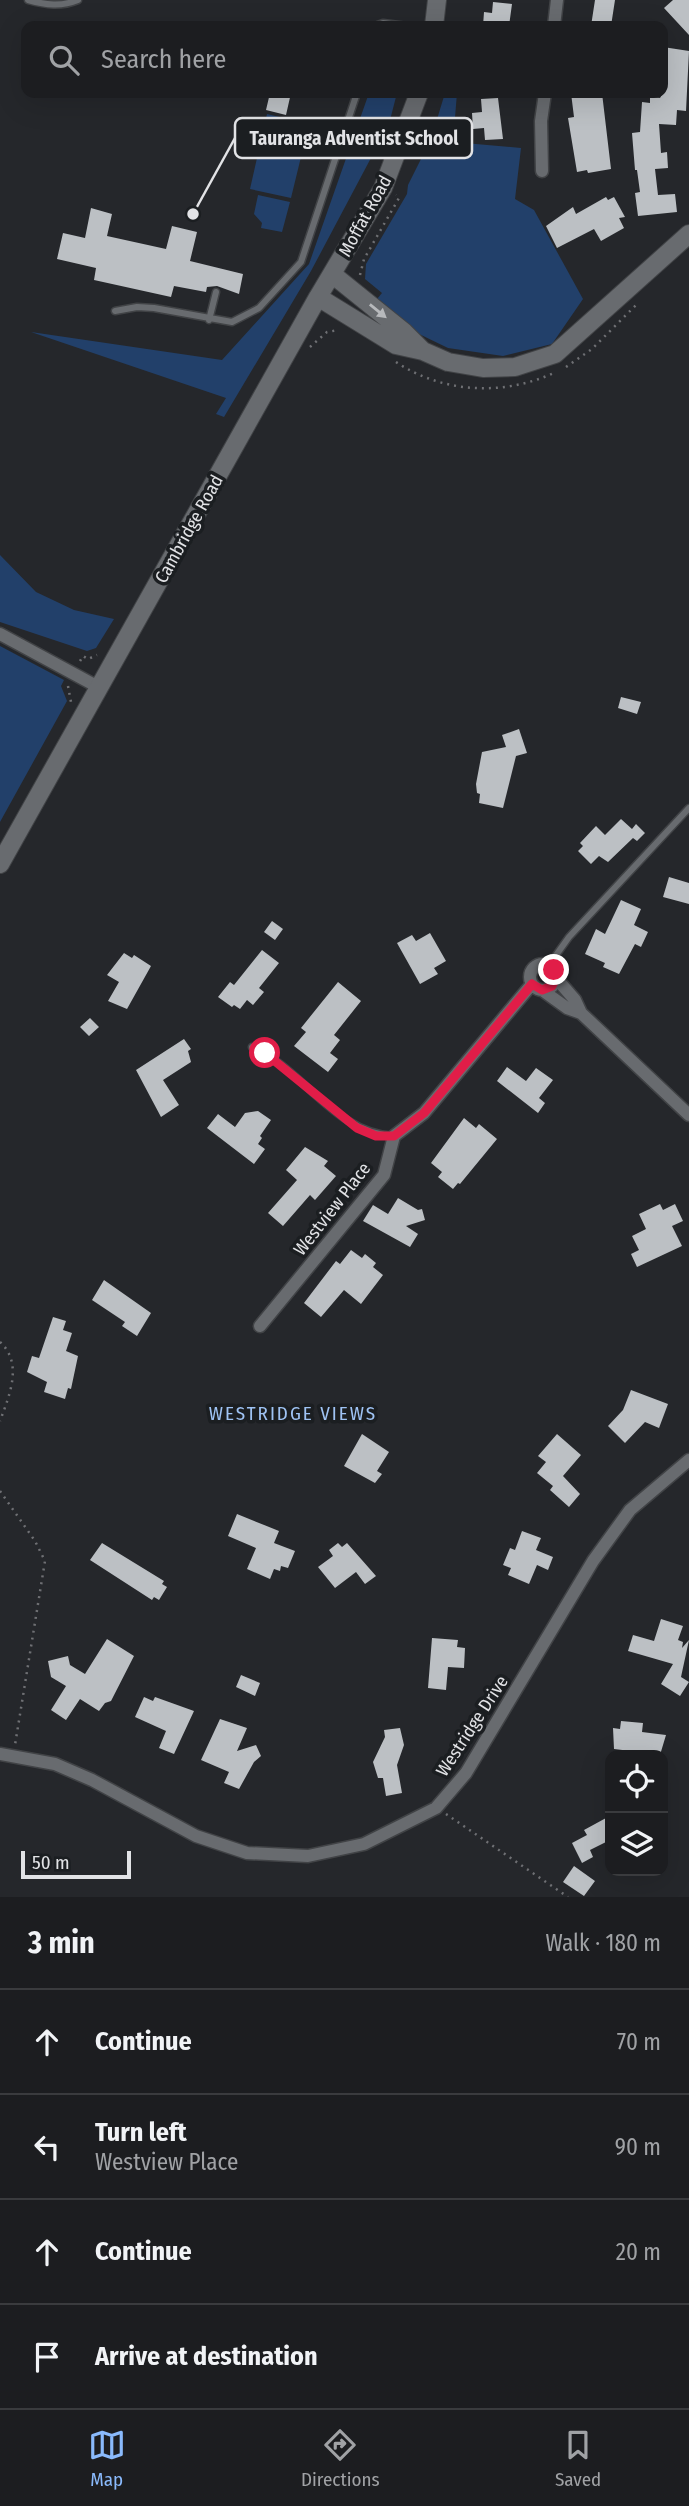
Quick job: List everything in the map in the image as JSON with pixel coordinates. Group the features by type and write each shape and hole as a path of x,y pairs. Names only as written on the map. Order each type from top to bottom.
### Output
{"main road":[{"path":"435,21 437,0"},
{"name":"Moffat Road","path":"318,297 383,188 417,98"},
{"path":"318,297 396,345 423,351 448,362 484,368 515,367 555,354 689,234"},
{"path":"332,274 404,332 423,351"},
{"name":"Cambridge Road","path":"0,864 318,297"}],"street":[{"path":"555,21 557,0"},
{"path":"542,171 541,121 544,98"},
{"path":"0,634 100,688"},
{"path":"581,1013 567,1008 537,987 530,976 533,968 541,964 550,965 581,1013 689,1115"},
{"path":"394,1136 424,1113 537,987 552,986 556,978"},
{"name":"Westview Place","path":"260,1326 384,1175 394,1136"},
{"name":"Westridge Drive","path":"7,1754 55,1764 92,1780 196,1836 256,1854 276,1857 336,1852 402,1828 436,1808 478,1754 601,1550 630,1510 689,1460"}],"lane":[{"path":"28,0 45,5 66,5 78,0"},
{"path":"115,311 137,307 232,322 259,308 301,262 355,98"},
{"path":"209,320 216,292"},
{"path":"550,965 569,937 689,808"},
{"path":"252,1047 265,1053 357,1128 376,1136 394,1136"}],"path":[{"path":"364,282 360,266 399,198 396,196"},
{"path":"393,360 425,377 448,385 494,389 528,382 573,364 644,298"},
{"path":"316,344 327,332 344,330"},
{"path":"80,661 83,656 92,658 101,653"},
{"path":"0,1342 10,1351 15,1362 0,1421"},
{"path":"0,1491 35,1541 45,1561 7,1754"},
{"path":"436,1808 568,1897"}],"shaded area":[{"path":"367,98 396,98 389,124 311,271 224,417 216,414 226,398 31,332 222,360 309,264"},
{"path":"443,98 457,98 453,142 521,148 515,199 534,210 583,299 552,344 503,356 448,348 417,333 377,299 382,293 365,279 366,264 407,194 408,185 431,139"},
{"path":"267,114 309,124 291,198 250,189"},
{"path":"258,195 290,202 282,232 261,228 262,223 254,214"},
{"path":"0,555 36,592 74,610 114,619 96,648 87,651 0,622"},
{"path":"0,646 64,680 61,686 67,701 0,822"}],"building":[{"path":"595,0 615,0 612,21 592,21"},
{"path":"673,0 689,0 689,35 664,8"},
{"path":"493,2 512,4 510,21 483,21 484,12 492,13"},
{"path":"668,48 689,51 686,111 677,110 676,125 659,124 661,153 667,152 668,168 655,169 658,195 675,194 677,212 638,216 635,193 640,192 632,133 640,132 642,102 650,103 650,98 668,98"},
{"path":"269,98 290,98 286,115 266,110"},
{"path":"498,98 503,139 485,140 484,128 473,129 472,113 482,112 481,99"},
{"path":"572,98 603,98 611,169 577,172 568,118 574,117"},
{"path":"606,197 608,200 614,197 625,217 619,218 624,228 601,241 594,229 557,248 546,226 573,207 576,214"},
{"path":"91,208 112,214 107,236 166,249 172,226 197,232 190,261 243,274 239,294 217,286 207,287 206,292 174,286 171,297 94,280 96,268 57,259 63,233 85,238"},
{"path":"621,697 641,702 637,714 618,708"},
{"path":"519,729 527,753 516,756 503,808 479,803 480,794 477,793 476,784 482,752 506,747 502,735"},
{"path":"621,819 632,829 636,824 645,833 637,841 633,838 608,862 599,856 591,864 578,851 583,846 580,843 596,826 605,835"},
{"path":"669,877 689,883 689,904 663,897"},
{"path":"621,900 641,909 634,925 648,932 641,947 635,944 619,974 603,967 605,963 585,954 596,929 605,934"},
{"path":"272,921 283,929 275,940 264,932"},
{"path":"430,933 446,961 434,968 438,974 420,984 397,943 412,935 416,941"},
{"path":"262,950 279,963 259,988 264,992 253,1005 247,1000 240,1009 234,1005 232,1007 218,997 230,982 234,985"},
{"path":"124,953 132,958 134,955 151,966 127,1009 108,1001 119,982 107,975"},
{"path":"338,982 361,1001 334,1035 340,1040 330,1053 338,1059 328,1072 294,1046 306,1032 301,1028"},
{"path":"90,1018 99,1027 89,1036 80,1027"},
{"path":"184,1039 191,1049 188,1051 191,1062 163,1080 179,1105 161,1117 136,1070"},
{"path":"507,1067 526,1081 536,1068 553,1080 539,1098 545,1103 538,1113 497,1081"},
{"path":"258,1111 271,1120 258,1144 265,1149 254,1164 207,1128 218,1114 235,1127 245,1113"},
{"path":"464,1118 476,1128 479,1124 497,1139 453,1189 438,1177 442,1172 431,1163"},
{"path":"305,1147 328,1161 324,1166 336,1176 315,1200 310,1195 283,1226 268,1213 297,1180 286,1170"},
{"path":"398,1198 418,1210 422,1209 425,1220 406,1226 418,1234 410,1247 363,1221 373,1205 388,1214"},
{"path":"660,1204 663,1210 675,1204 683,1221 672,1226 682,1246 637,1267 631,1254 639,1250 632,1236 646,1229 639,1214"},
{"path":"351,1250 362,1258 365,1254 376,1263 373,1267 383,1275 361,1304 344,1290 321,1317 304,1303 336,1261 340,1264"},
{"path":"104,1280 151,1313 137,1336 122,1326 125,1322 92,1300"},
{"path":"53,1317 66,1321 63,1330 72,1333 66,1351 78,1356 71,1389 68,1388 65,1399 44,1392 47,1382 27,1372 32,1356 39,1358"},
{"path":"631,1390 668,1404 659,1428 645,1422 625,1443 608,1426 623,1410"},
{"path":"362,1434 389,1452 377,1471 382,1474 375,1483 344,1466"},
{"path":"557,1434 581,1455 563,1476 580,1494 569,1507 550,1490 553,1486 537,1473 546,1462 538,1456"},
{"path":"237,1514 279,1531 274,1543 295,1551 288,1568 281,1566 280,1571 274,1569 270,1579 247,1569 256,1548 228,1536"},
{"path":"522,1531 541,1538 536,1550 553,1557 548,1570 537,1565 529,1584 508,1575 511,1568 503,1565 510,1548 515,1550"},
{"path":"102,1543 164,1581 162,1584 167,1587 159,1600 154,1597 152,1600 90,1560"},
{"path":"338,1543 342,1547 347,1543 376,1576 365,1584 356,1572 335,1588 318,1567 333,1556 329,1550"},
{"path":"661,1619 683,1626 678,1640 683,1642 682,1648 689,1640 681,1677 689,1682 680,1696 661,1684 673,1664 628,1651 633,1635 654,1641"},
{"path":"432,1638 458,1640 457,1647 465,1648 464,1668 448,1667 446,1690 428,1688"},
{"path":"107,1639 134,1656 111,1701 105,1703 99,1711 80,1699 66,1720 51,1710 66,1686 51,1677 48,1661 68,1656 70,1665 85,1674"},
{"path":"241,1675 260,1683 255,1696 236,1687"},
{"path":"144,1697 153,1701 155,1697 194,1711 174,1754 159,1748 166,1731 135,1717"},
{"path":"220,1719 247,1728 237,1751 256,1745 261,1756 254,1762 239,1789 224,1783 229,1772 201,1760"},
{"path":"621,1721 643,1723 642,1732 666,1735 662,1750 614,1749 613,1728 620,1729"},
{"path":"400,1728 404,1745 397,1765 402,1793 386,1796 383,1778 378,1778 373,1762 385,1737 384,1730"},
{"path":"605,1819 605,1842 590,1850 593,1857 582,1863 572,1843 587,1835 584,1830"},
{"path":"574,1866 595,1881 584,1896 563,1882"}],"place":[{"name":"Tauranga Adventist School","path":"193,214"}],"district":[{"name":"WESTRIDGE VIEWS","path":"293,1413"}],"route":[{"path":"265,1053 357,1128 376,1136 394,1136 424,1113 510,1007 532,984 542,990 552,986 556,978 554,970"}]}
